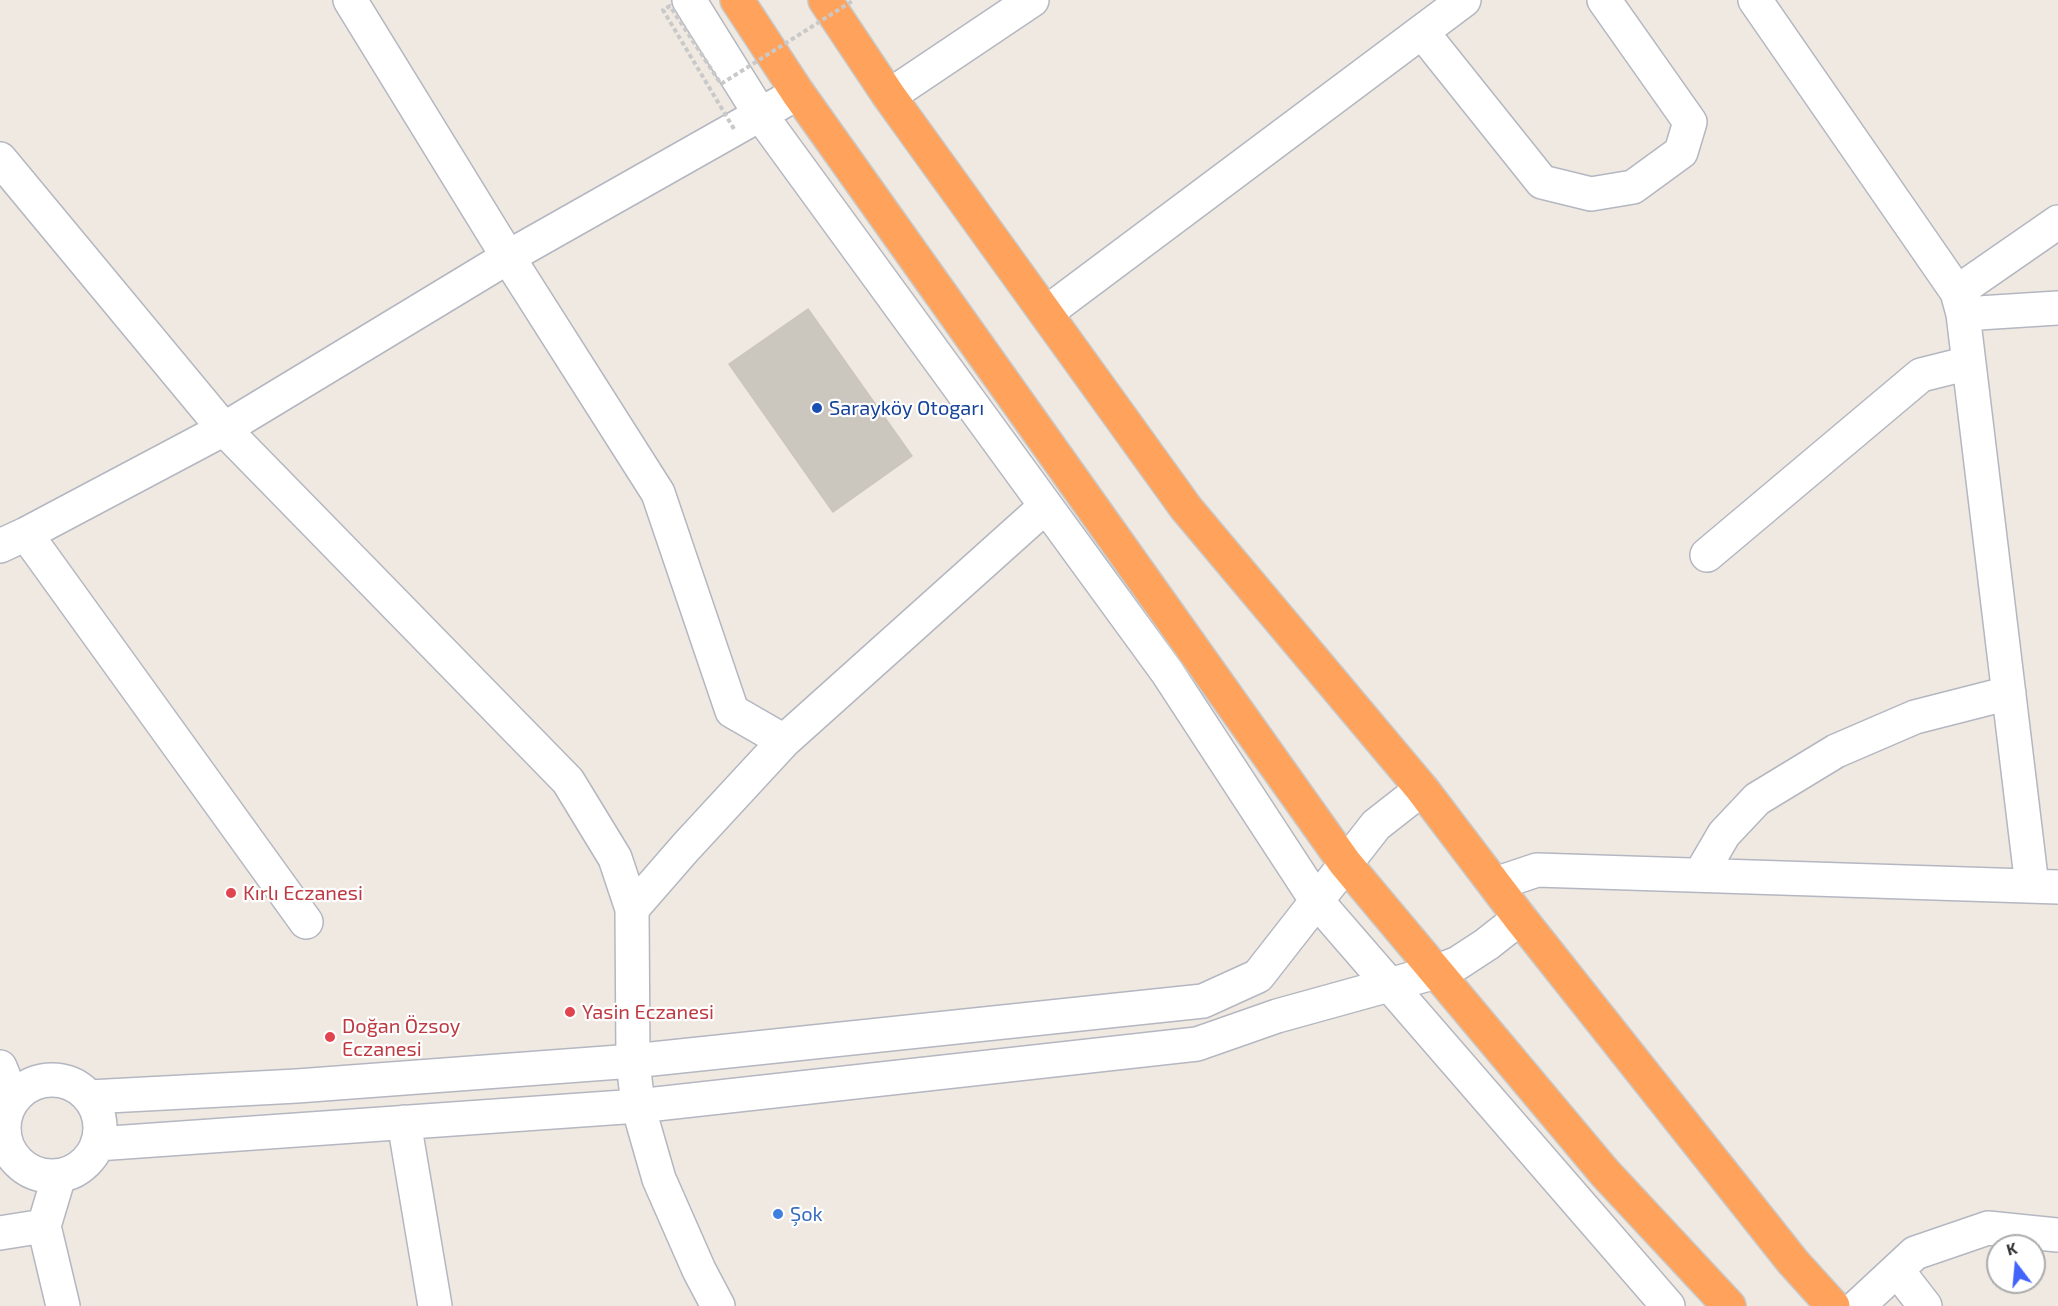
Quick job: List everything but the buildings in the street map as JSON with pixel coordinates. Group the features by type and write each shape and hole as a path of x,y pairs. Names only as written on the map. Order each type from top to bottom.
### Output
{"highway":[{"path":"737,0 798,93 1345,863 1605,1173 1729,1306"},
{"path":"825,0 889,96 1186,508 1422,789 1520,918 1793,1262 1833,1306"}],"street":[{"path":"351,0 508,257 658,493 732,711 784,741"},
{"path":"689,0 747,122 1046,506 1167,672 1316,900 1668,1306"},
{"path":"889,96 995,10 1032,0"},
{"path":"1046,313 1464,0"},
{"path":"1422,32 1542,182 1591,194 1633,188 1682,152 1690,122 1604,0"},
{"path":"1495,884 1537,870 2045,887 2008,693 1960,303 1755,0"},
{"path":"306,922 13,540 224,429 508,257 798,93"},
{"path":"0,159 224,429 568,781 615,858 632,909 633,1061 638,1106 659,1179 699,1270 718,1306"},
{"path":"1960,303 2058,222"},
{"path":"1960,303 2058,308"},
{"path":"1707,555 1921,375 1969,363"},
{"path":"632,909 784,741 1046,506"},
{"path":"1700,875 1724,834 1757,799 1836,751 1915,717 2008,693"},
{"path":"89,1097 297,1086 633,1061 1203,1001 1258,976 1376,825 1422,789"},
{"path":"97,1144 638,1106 1197,1044 1277,1016 1436,972 1458,963 1520,918"},
{"path":"8,1077 70,1083 89,1097 96,1107 100,1132 89,1159 75,1171 59,1176 40,1176 23,1168 10,1154 3,1136 4,1117 12,1100 8,1077"},
{"path":"404,1122 435,1306"},
{"path":"59,1176 44,1226 63,1306"},
{"path":"0,1233 44,1226"},
{"path":"1858,1306 1916,1254 1988,1228 2058,1235"},
{"path":"1897,1270 1925,1306"}],"path":[{"path":"747,122 663,10 670,6 721,84 854,0"}],"place":[{"name":"Sarayköy Otogarı","path":"817,408"},
{"name":"Kırlı Eczanesi","path":"231,893"},
{"name":"Yasin Eczanesi","path":"570,1012"},
{"name":"Doğan Özsoy Eczanesi","path":"330,1037"},
{"name":"Şok","path":"778,1214"}]}
